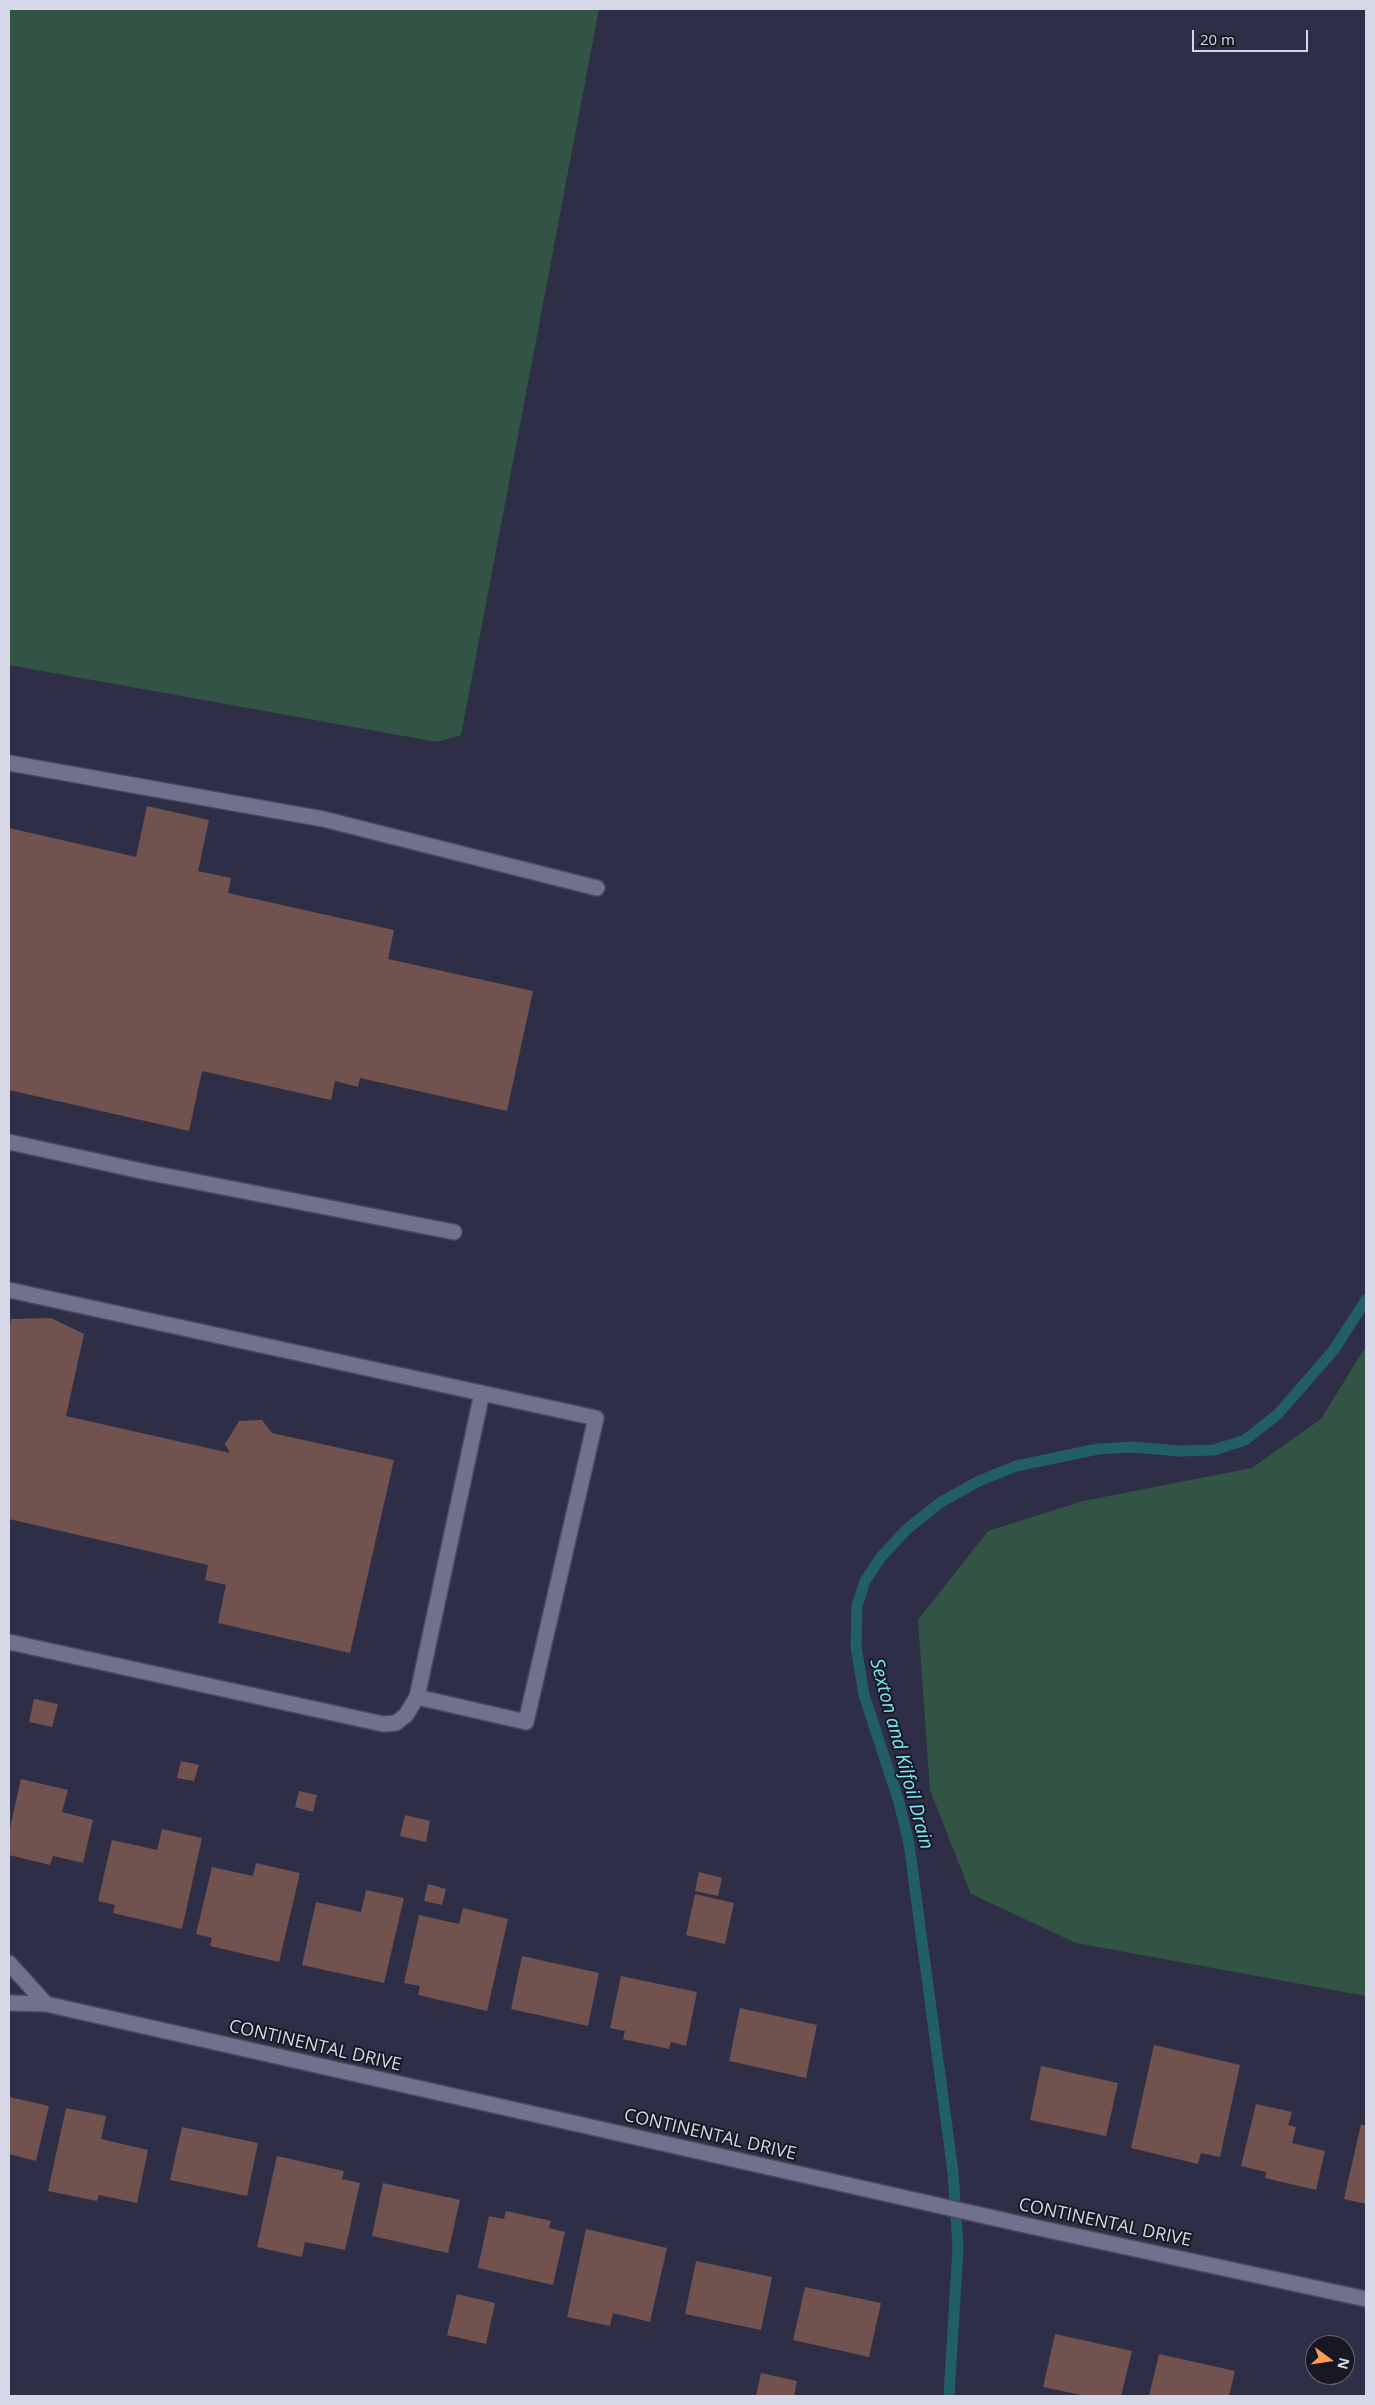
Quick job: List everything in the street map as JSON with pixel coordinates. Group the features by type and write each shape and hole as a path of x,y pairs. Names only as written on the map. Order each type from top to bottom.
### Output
{"street":[{"path":"9,763 323,819 597,888"},
{"path":"9,1142 146,1172 454,1232"},
{"path":"9,1290 596,1418 526,1722 417,1697"},
{"path":"9,1642 384,1724 396,1722 406,1715 417,1697 482,1393"},
{"path":"9,1963 46,2004"},
{"name":"CONTINENTAL DRIVE","path":"9,2003 46,2004 934,2204 1366,2299"}],"green space":[{"path":"9,9 599,9 461,735 437,742 9,665"},
{"path":"1366,1346 1366,1996 1076,1943 971,1894 930,1790 918,1620 988,1531 1083,1501 1252,1468 1321,1419"}],"building":[{"path":"147,806 209,820 198,871 231,878 228,893 394,930 388,959 533,991 507,1111 360,1078 358,1087 335,1081 331,1100 202,1071 189,1131 9,1090 9,828 136,857"},
{"path":"51,1318 84,1334 66,1416 230,1453 225,1444 239,1421 262,1420 272,1433 394,1460 350,1653 218,1623 226,1585 205,1580 208,1565 9,1519 9,1330 11,1319"},
{"path":"34,1699 58,1704 52,1727 29,1722"},
{"path":"181,1761 199,1765 194,1781 177,1778"},
{"path":"21,1779 68,1790 62,1812 93,1820 83,1863 53,1856 50,1865 9,1855 9,1832"},
{"path":"299,1791 317,1795 313,1812 295,1807"},
{"path":"405,1815 430,1821 426,1842 400,1836"},
{"path":"162,1829 202,1838 182,1929 113,1913 115,1905 98,1901 112,1840 157,1850"},
{"path":"256,1863 300,1873 279,1962 210,1946 212,1938 196,1934 212,1867 253,1876"},
{"path":"699,1872 722,1878 718,1896 695,1891"},
{"path":"428,1884 446,1889 442,1905 424,1901"},
{"path":"366,1890 404,1898 384,1983 302,1965 316,1902 361,1912"},
{"path":"695,1894 734,1903 725,1944 686,1935"},
{"path":"463,1908 508,1919 487,2011 418,1995 420,1986 404,1983 419,1915 459,1924"},
{"path":"522,1956 599,1973 588,2026 511,2009"},
{"path":"621,1976 697,1992 686,2046 671,2042 669,2049 623,2039 625,2031 610,2028"},
{"path":"740,2008 817,2025 806,2078 729,2061"},
{"path":"1154,2045 1240,2065 1220,2157 1201,2153 1198,2164 1131,2148"},
{"path":"1041,2066 1118,2083 1106,2136 1030,2120"},
{"path":"9,2097 49,2106 36,2161 9,2154"},
{"path":"1256,2104 1292,2112 1288,2125 1296,2127 1292,2143 1325,2151 1316,2190 1265,2178 1266,2172 1241,2166"},
{"path":"66,2108 106,2116 101,2139 148,2150 137,2203 99,2195 97,2201 48,2191"},
{"path":"1361,2124 1366,2126 1366,2204 1344,2199"},
{"path":"182,2127 258,2143 247,2196 170,2180"},
{"path":"277,2156 344,2171 342,2179 360,2183 345,2250 305,2242 302,2257 257,2247"},
{"path":"383,2183 460,2200 448,2253 372,2236"},
{"path":"506,2211 551,2221 549,2228 565,2232 553,2285 478,2268 489,2216 504,2219"},
{"path":"586,2229 667,2248 650,2322 613,2313 610,2326 567,2317"},
{"path":"696,2261 772,2277 761,2330 685,2314"},
{"path":"805,2287 881,2303 869,2357 793,2340"},
{"path":"457,2294 495,2303 486,2344 447,2335"},
{"path":"1055,2334 1132,2351 1121,2396 1086,2396 1043,2387"},
{"path":"1159,2354 1235,2371 1229,2396 1149,2396"},
{"path":"761,2373 797,2381 794,2396 756,2396"}],"waterway":[{"name":"Sexton and Kilfoil Drain","path":"949,2396 958,2248 953,2172 909,1844 899,1802 864,1695 856,1646 857,1606 865,1581 881,1557 907,1529 941,1502 979,1481 1016,1466 1098,1449 1133,1447 1179,1451 1214,1450 1245,1440 1277,1415 1333,1351 1366,1300"}]}
